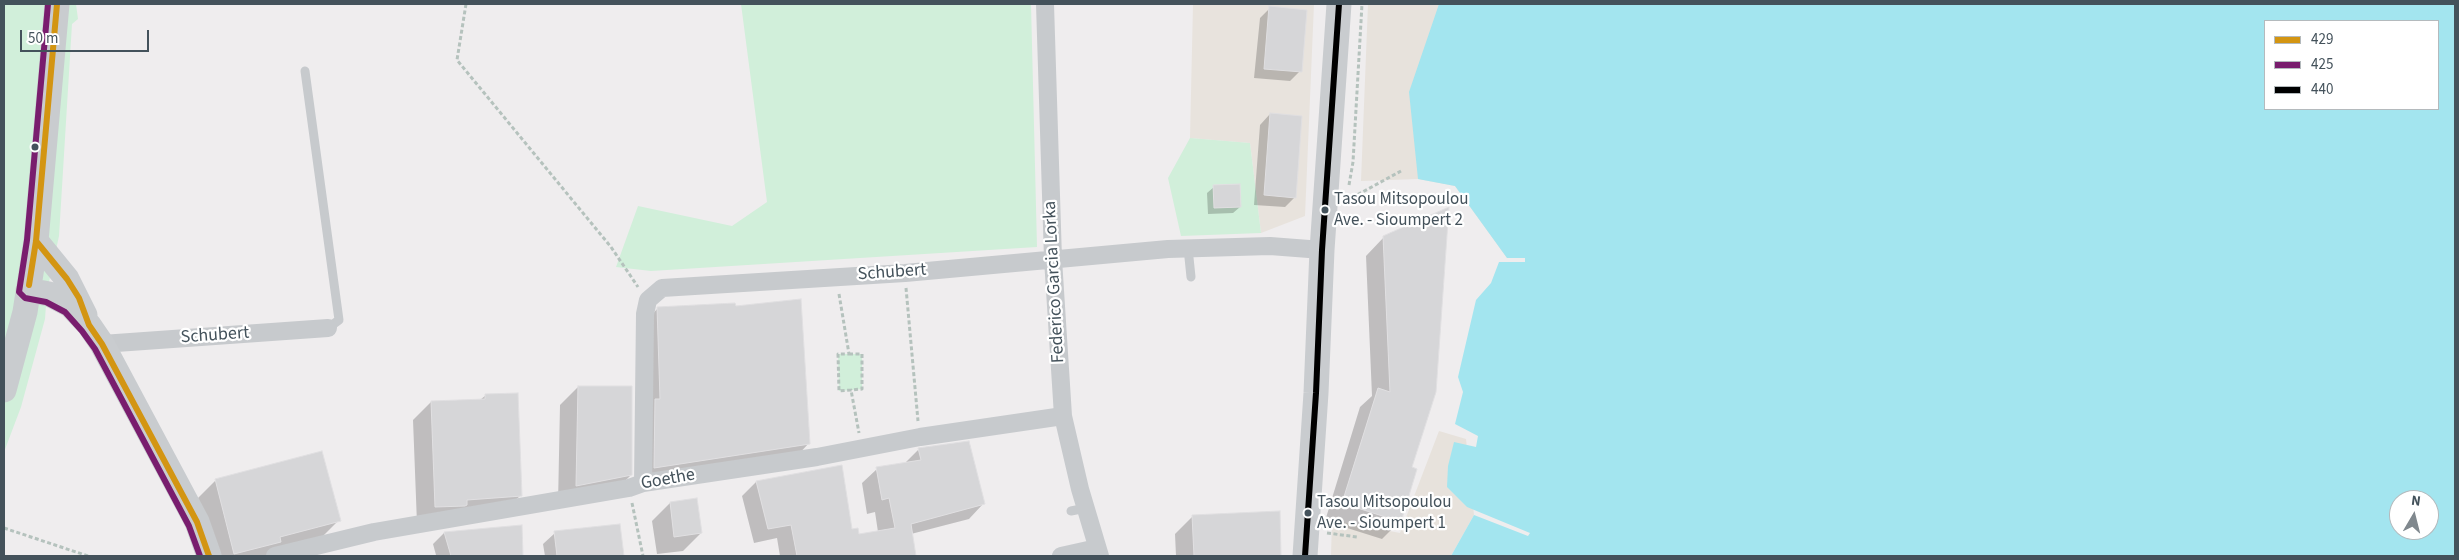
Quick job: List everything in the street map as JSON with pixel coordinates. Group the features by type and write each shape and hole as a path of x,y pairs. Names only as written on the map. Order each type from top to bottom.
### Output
{"street":[{"path":"4,390 25,312 36,241 57,4"},
{"name":"Federico Garcia Lorka","path":"1045,4 1053,259 1063,416 1068,464 1078,509 1098,552"},
{"path":"1305,556 1316,393 1322,250 1339,4"},
{"path":"36,241 79,298 96,335 196,522 209,556"},
{"name":"Schubert","path":"648,300 662,288 905,273 1188,248 1270,246 1322,250"},
{"path":"28,290 60,299 70,305 96,335"},
{"path":"636,485 645,314 648,300"},
{"name":"Schubert","path":"96,335 328,328"},
{"name":"Goethe","path":"275,556 374,532 636,485 818,457 920,437 1063,416"},
{"path":"1061,556 1098,552"}],"lane":[{"path":"306,71 339,320 328,328"},
{"path":"1188,248 1191,277"}],"path":[{"path":"466,4 458,60 611,248 648,300"},
{"path":"1357,195 1401,171"},
{"path":"905,273 920,437"},
{"path":"837,277 849,354"},
{"path":"838,354 862,354 862,389 851,390 840,390 838,354"},
{"path":"851,390 862,448"},
{"path":"636,485 643,556"},
{"path":"4,528 88,556"},
{"path":"1327,533 1357,537"}],"shaded area":[{"path":"1193,4 1314,4 1305,216 1261,233 1250,143 1190,138"}],"green space":[{"path":"4,4 76,4 78,19 72,24 59,236 47,291 45,319 21,407 4,452"},
{"path":"741,4 1031,4 1037,247 651,271 616,267 638,206 732,226 767,202"},
{"path":"1190,138 1250,143 1261,233 1181,236 1168,178","holes":["1240,184 1241,207 1215,208 1213,185"]},
{"path":"838,354 862,354 862,389 839,391"}],"sand":[{"path":"1368,4 1521,4 1507,258 1455,186 1418,179 1361,181"},
{"path":"1439,431 1466,439 1474,515 1451,556 1331,556 1332,520 1400,533"}],"water":[{"path":"1439,4 2455,4 2455,556 1451,556 1474,515 1528,536 1530,533 1467,507 1447,487 1448,466 1454,442 1476,447 1478,436 1455,424 1463,392 1458,377 1476,300 1491,283 1499,262 1525,262 1525,258 1507,258 1455,186 1418,179 1409,92"}],"building":[{"path":"1269,6 1307,10 1302,72 1264,69"},
{"path":"1270,113 1302,116 1296,198 1264,195"},
{"path":"1240,184 1241,207 1214,208 1213,185"},
{"path":"1449,207 1436,392 1412,467 1417,469 1401,522 1342,503 1378,388 1390,392 1383,236"},
{"path":"801,299 810,444 654,468 655,399 660,399 657,307 735,303 736,306"},
{"path":"578,386 632,386 632,475 576,486"},
{"path":"518,393 522,496 467,500 467,505 465,506 435,507 431,401 485,399 485,394"},
{"path":"969,441 985,504 911,524 916,556 797,556 791,525 768,529 756,481 842,465 852,529 858,528 859,534 895,528 889,498 882,500 876,467 921,460 918,448"},
{"path":"322,451 341,521 280,537 281,542 234,554 215,479"},
{"path":"697,498 702,533 674,537 670,502"},
{"path":"1280,511 1281,556 1194,556 1192,515"},
{"path":"620,524 624,556 557,556 554,531"},
{"path":"522,525 523,556 451,556 444,532"}],"transit line":[{"name":"425","path":"48,4 27,240 19,292 25,298 46,302 65,312 95,349 189,526 200,556"},
{"name":"429","path":"29,285 36,241 57,4"},
{"name":"440","path":"1305,556 1316,393 1322,250 1339,4"},
{"name":"429","path":"36,241 67,279 79,298 89,325 102,344 197,522 209,556"}],"place":[{"name":"Tasou Mitsopoulou Ave. - Sioumpert 2","path":"1325,210"},
{"name":"Tasou Mitsopoulou Ave. - Sioumpert 1","path":"1308,513"}]}
